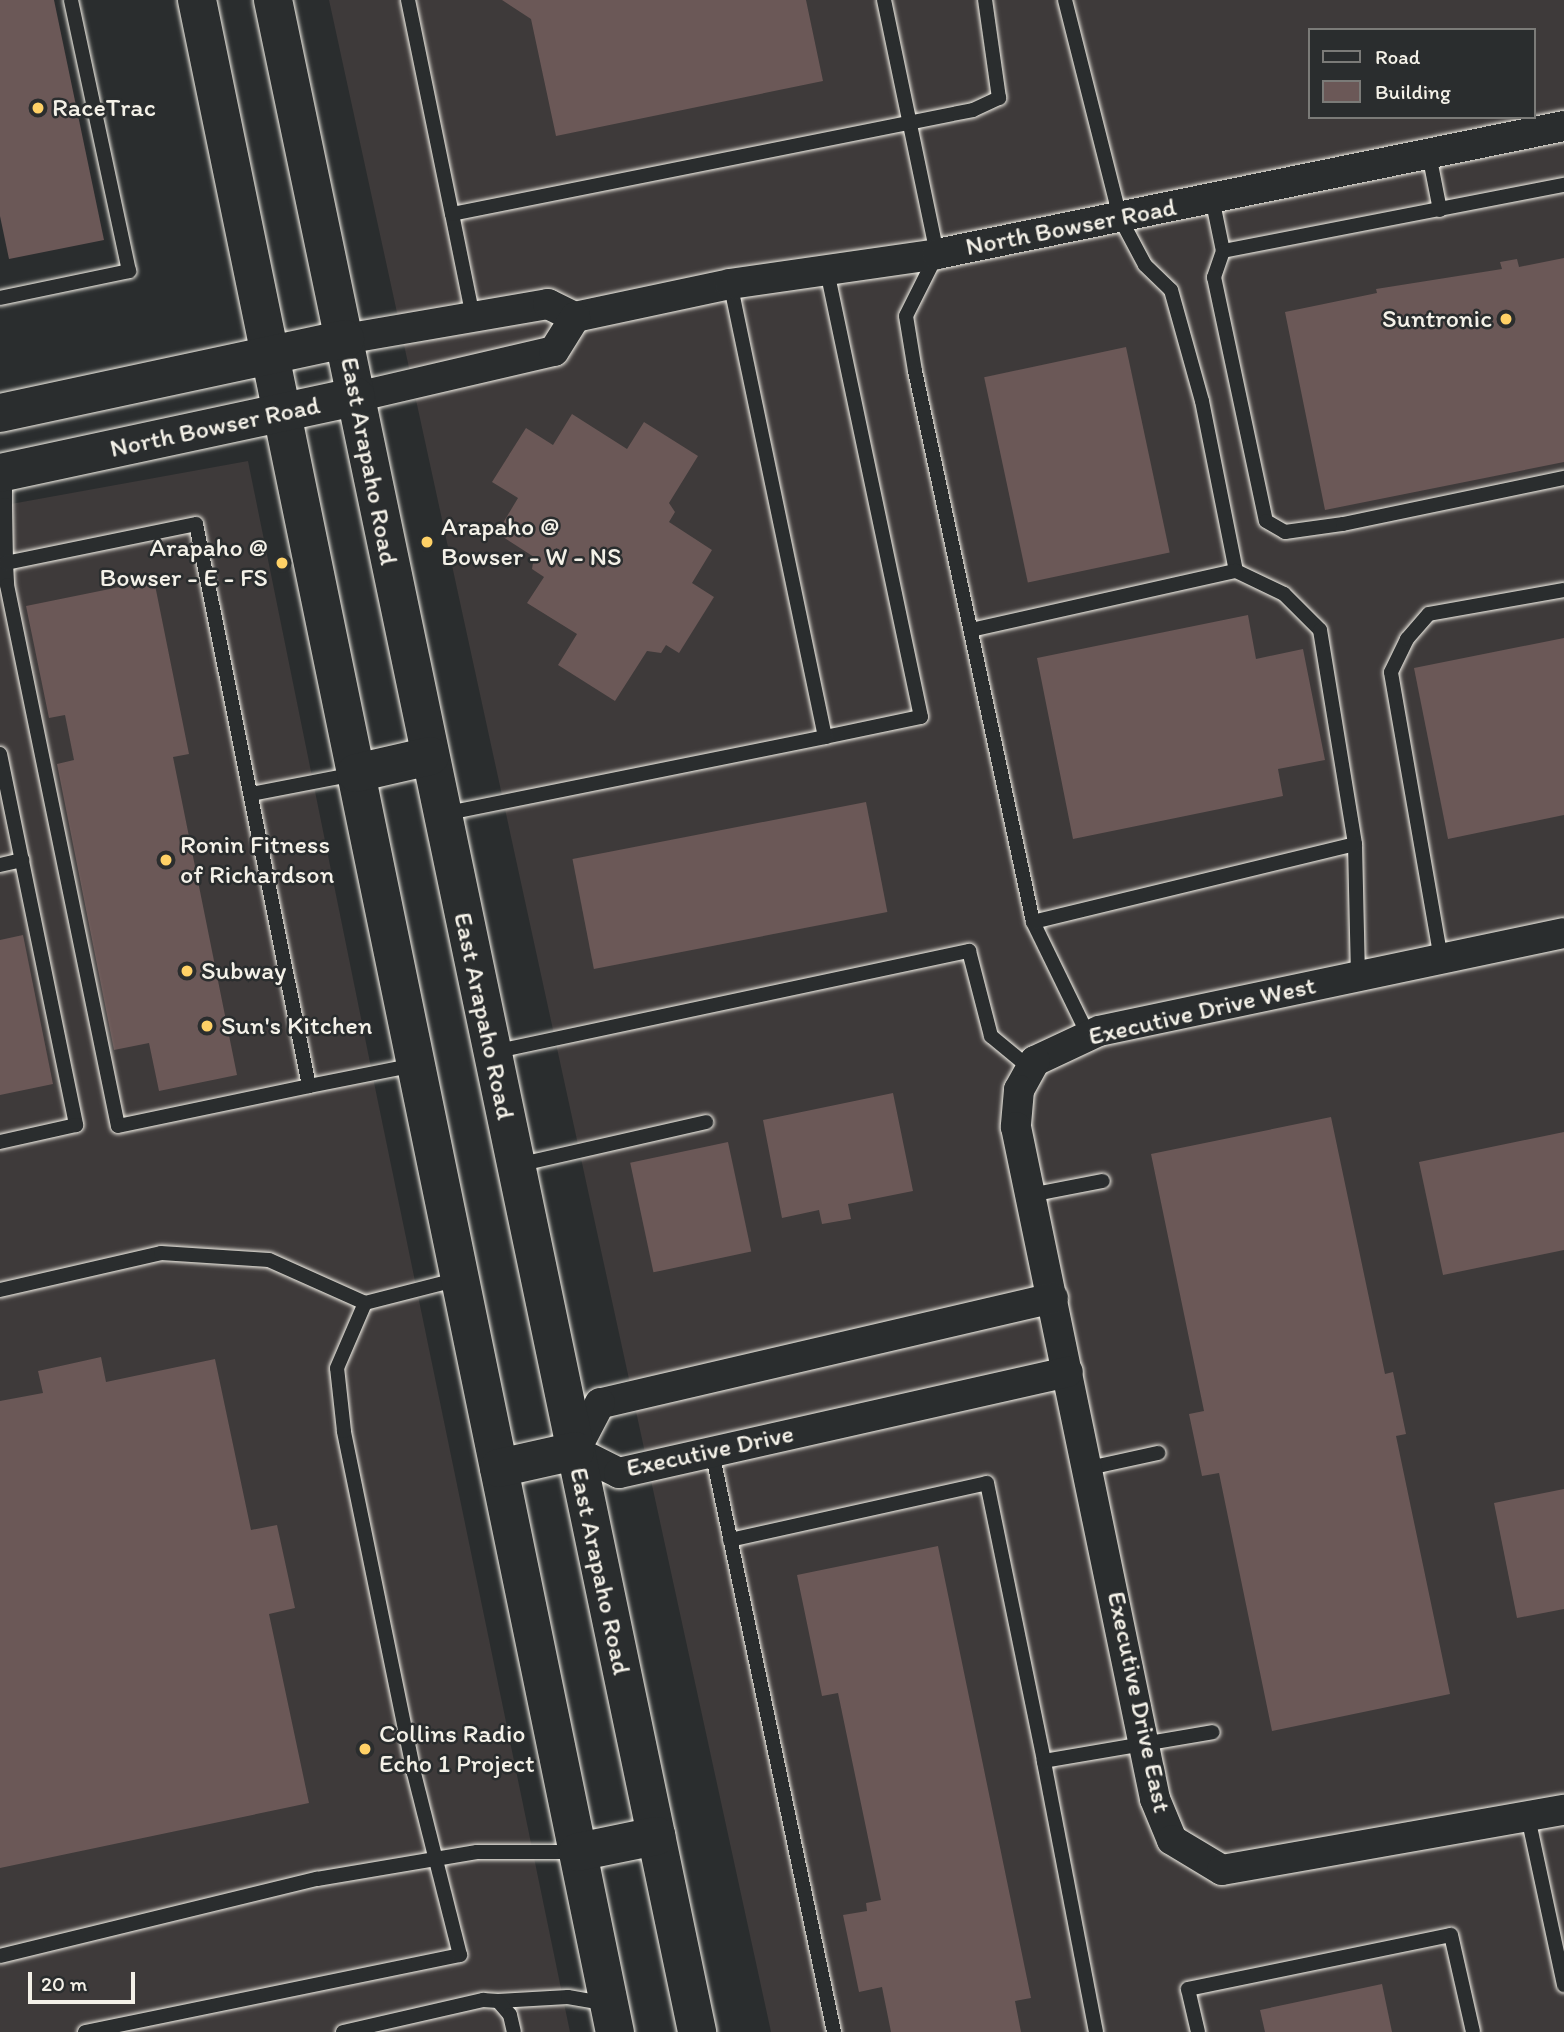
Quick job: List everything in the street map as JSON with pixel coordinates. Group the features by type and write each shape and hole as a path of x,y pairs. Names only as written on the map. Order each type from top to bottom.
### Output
{"main road":[{"path":"197,0 612,2018"},
{"name":"East Arapaho Road","path":"273,0 697,2032"},
{"path":"1,407 345,339"},
{"name":"North Bowser Road","path":"3,472 356,397"},
{"path":"356,774 430,756"},
{"path":"499,1468 575,1451"},
{"path":"578,1852 656,1836"}],"street":[{"name":"North Bowser Road","path":"356,397 554,351 575,317 730,284 937,254 1564,126"},
{"path":"345,339 548,304 575,317"},
{"name":"Executive Drive West","path":"1068,1372 1016,1127 1019,1090 1031,1069 1059,1046 1088,1035 1564,933"},
{"path":"575,1451 600,1403 1053,1298"},
{"name":"Executive Drive","path":"575,1451 619,1473 1068,1372"},
{"name":"Executive Drive East","path":"1068,1372 1155,1799 1172,1840 1222,1870 1564,1810"}],"lane":[{"path":"0,298 130,271 71,0"},
{"path":"408,0 473,317"},
{"path":"884,0 937,254 906,316 1033,922 1088,1035"},
{"path":"452,214 909,120 973,110 999,98 985,0"},
{"path":"1065,0 1120,218 1145,265 1171,290 1202,401 1236,571"},
{"path":"1429,154 1440,210"},
{"path":"1223,251 1564,185"},
{"path":"1212,198 1223,251 1214,277 1266,521 1285,532 1343,524 1564,478"},
{"path":"442,815 921,717 827,272"},
{"path":"730,284 825,737"},
{"path":"3,472 6,563 118,1126 416,1064"},
{"path":"6,563 197,524 309,1086"},
{"path":"971,630 1236,571 1284,594 1320,629 1355,844 1358,976"},
{"path":"1441,959 1391,672 1407,639 1429,614 1564,590"},
{"path":"0,754 76,1125 0,1142"},
{"path":"251,794 356,774"},
{"path":"1033,922 1355,844"},
{"path":"0,865 22,860"},
{"path":"491,1052 969,951 991,1035 1031,1069"},
{"path":"515,1165 706,1122"},
{"path":"1030,1195 1104,1181"},
{"path":"0,1290 161,1253 269,1260 365,1303 460,1278"},
{"path":"85,2032 460,1955 440,1858 414,1773 344,1431 337,1368 365,1303"},
{"path":"712,1452 834,2032"},
{"path":"1089,1468 1158,1453"},
{"path":"730,1540 986,1483 1044,1761 1096,2032"},
{"path":"1044,1761 1213,1732"},
{"path":"1528,1816 1564,1985"},
{"path":"0,1956 264,1890 440,1858 477,1852 578,1852"},
{"path":"1548,1911 1564,1908"},
{"path":"1198,2032 1188,1989 1451,1935 1473,2032"},
{"path":"343,2032 498,2001 568,1997 612,2018"},
{"path":"498,2001 510,2015 514,2032"}],"shaded area":[{"path":"329,0 1564,0 1564,2032 771,2032"},
{"path":"248,461 570,2032 0,2032 0,506"}],"building":[{"name":"RaceTrac","path":"0,0 54,0 104,240 9,259 0,216"},
{"path":"502,0 806,0 823,81 556,136 531,19"},
{"path":"1564,258 1564,462 1325,510 1285,312 1377,293 1376,289 1502,269 1500,262 1517,259 1519,267"},
{"path":"1126,347 1170,552 1028,583 984,377"},
{"path":"572,414 627,449 644,422 698,456 669,503 675,512 669,522 712,550 692,583 714,597 679,653 666,645 661,653 647,651 615,701 558,665 577,634 527,603 544,577 532,569 534,557 497,533 518,498 492,482 526,428 553,445"},
{"path":"154,580 189,754 173,757 237,1075 159,1091 149,1043 114,1050 57,764 74,760 65,715 49,718 26,606"},
{"path":"1248,615 1256,659 1303,649 1325,760 1278,769 1283,796 1073,839 1037,658"},
{"path":"1564,638 1564,815 1448,839 1414,668"},
{"path":"866,802 887,912 594,969 572,859"},
{"path":"23,935 53,1084 0,1095 0,940"},
{"path":"893,1093 913,1191 848,1204 851,1219 822,1224 819,1210 782,1218 763,1120"},
{"path":"1331,1117 1385,1374 1393,1372 1406,1434 1396,1436 1450,1694 1272,1731 1219,1473 1202,1476 1189,1414 1204,1411 1151,1154"},
{"path":"1564,1132 1564,1250 1443,1275 1419,1162"},
{"path":"728,1142 751,1252 653,1272 630,1163"},
{"path":"101,1357 106,1382 215,1359 251,1530 277,1525 295,1608 269,1614 309,1803 0,1868 0,1401 43,1393 38,1371"},
{"path":"1564,1489 1564,1609 1517,1618 1494,1503"},
{"path":"938,1546 1031,1998 1015,2001 1021,2032 891,2032 882,1987 859,1992 843,1915 867,1911 866,1903 881,1900 838,1693 822,1696 797,1575"},
{"path":"1382,1984 1392,2032 1265,2032 1260,2010"}],"place":[{"name":"RaceTrac","path":"38,108"},
{"name":"Suntronic","path":"1506,319"},
{"name":"Arapaho @ Bowser - W - NS","path":"427,542"},
{"name":"Arapaho @ Bowser - E - FS","path":"282,563"},
{"name":"Ronin Fitness of Richardson","path":"166,860"},
{"name":"Subway","path":"187,971"},
{"name":"Sun's Kitchen","path":"207,1026"},
{"name":"Collins Radio Echo 1 Project","path":"365,1749"}]}
